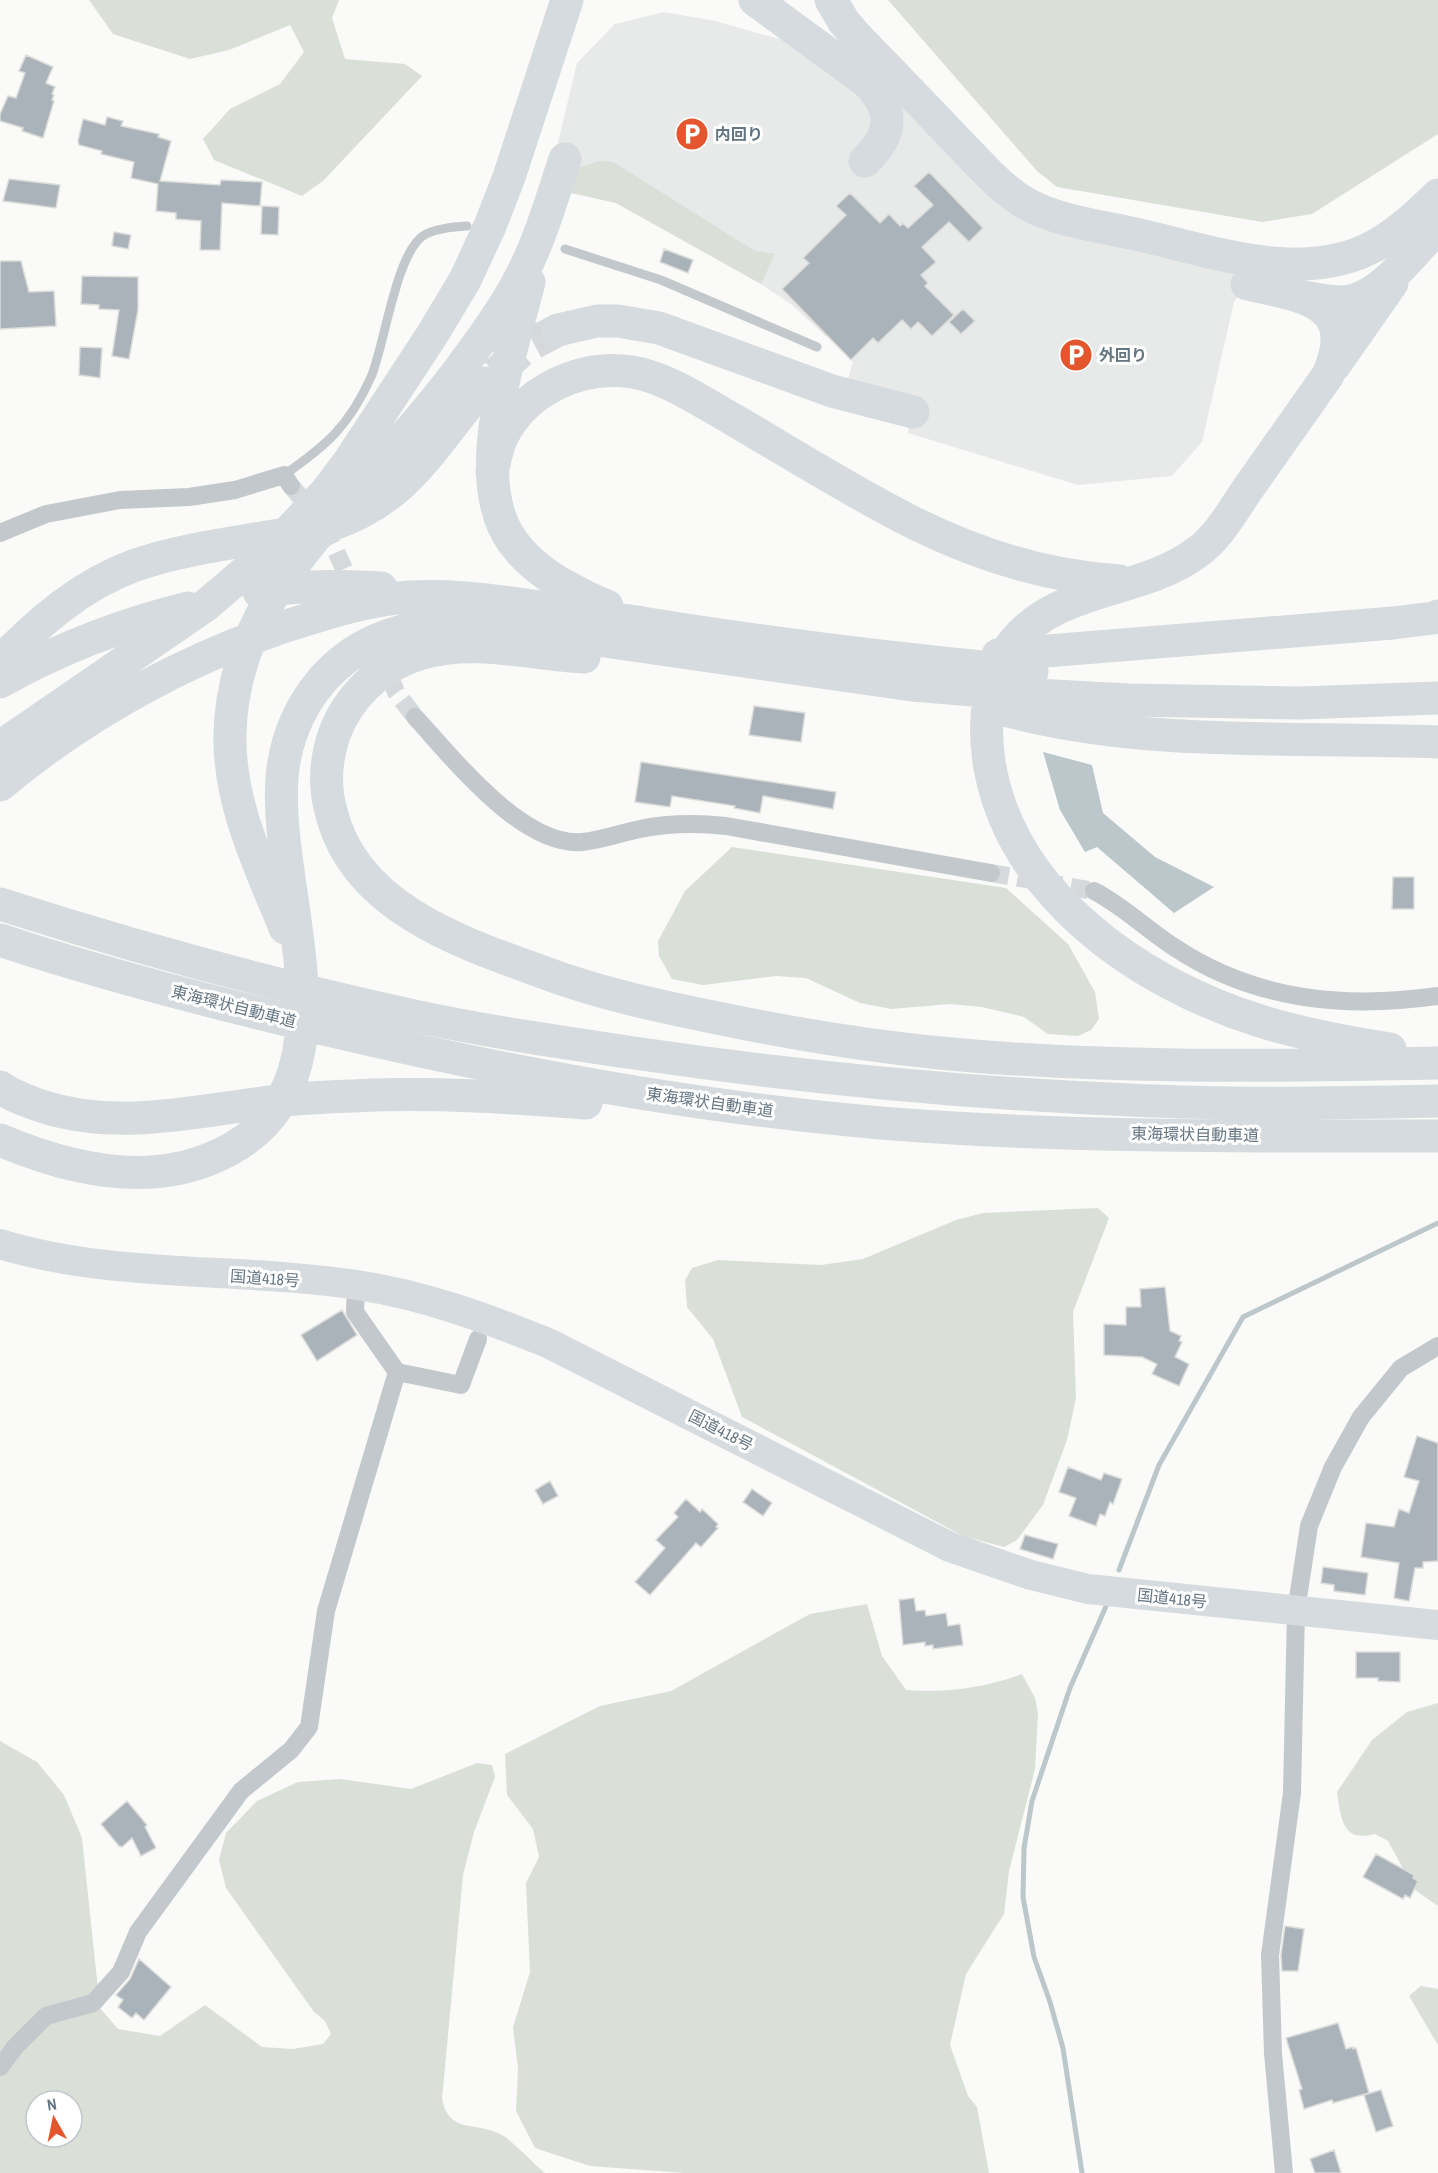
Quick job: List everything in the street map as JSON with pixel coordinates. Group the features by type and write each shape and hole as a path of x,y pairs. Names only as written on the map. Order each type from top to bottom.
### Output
{"highway":[{"path":"0,747 205,606 243,576 299,522 327,491 432,336 465,280 502,194 562,14 579,0"},
{"path":"755,0 867,82 883,101 887,113 887,127 878,148 865,161"},
{"path":"831,0 844,22 858,38 995,180 1023,202 1056,216 1248,259 1310,264 1346,256 1378,244 1410,221 1438,195"},
{"path":"565,159 553,242 497,420 492,472 498,512 506,530 532,563 571,590 601,603 681,629"},
{"path":"1246,284 1327,301 1354,300 1379,287 1438,227"},
{"path":"300,969 262,873 238,801 232,769 230,734 233,701 240,667 253,630 266,604 286,574 312,539 378,467 440,394 506,303 518,282 553,242"},
{"path":"1410,256 1210,541 1184,561 1143,579 1076,601 1038,620 1012,644 1002,660 989,697 986,731 996,791 1002,811 1012,831 1038,874 1097,936 1154,974 1189,993 1257,1020 1360,1045 1438,1057"},
{"path":"1298,295 1324,309 1335,324 1338,349 1328,375"},
{"path":"558,330 597,321 618,321 659,328 832,391 913,412"},
{"path":"492,472 502,437 512,422 539,394 572,377 593,372 612,370 632,372 652,378 693,397 882,506 964,546 1069,575 1120,581 1143,579"},
{"path":"0,662 36,627 72,598 100,581 132,567 173,555 331,525 374,507 413,474 486,383"},
{"path":"0,681 88,640 175,611 235,597 306,587 348,586 396,589 581,612 914,672 1013,712 1046,719 1170,736 1226,740 1432,740"},
{"path":"0,785 41,753 121,701 165,676 252,637 318,615 372,602 409,597 456,596"},
{"path":"914,672 1033,652 1393,623 1438,616"},
{"path":"0,1140 63,1163 100,1170 160,1171 190,1166 238,1146 261,1128 278,1106 297,1066 302,1036 303,996 284,832 282,777 286,752 294,726 306,702 324,677 345,657 396,632 426,625 458,622 524,628 774,667"},
{"path":"1393,623 1438,639"},
{"path":"1438,687 1152,682 1071,676 774,667 563,656 472,646 445,648 400,660 369,682 352,701 338,724 329,748 326,774 328,802 335,829 347,854 364,876 387,899 456,938 550,975 588,987 703,1015 848,1042 940,1053 1122,1064 1438,1063"},
{"name":"東海環状自動車道","path":"0,904 62,924 238,973 412,1015 569,1044 706,1064 958,1089 1133,1100 1306,1103 1438,1101"},
{"name":"東海環状自動車道","path":"0,940 52,958 235,1008 416,1051 591,1086 752,1109 881,1123 1037,1132 1438,1137"},
{"path":"0,1086 23,1100 53,1110 82,1117 116,1120 196,1113 265,1102 355,1096 442,1095 526,1098 881,1123"},
{"name":"国道418号","path":"0,1244 31,1253 143,1269 356,1285 418,1297 485,1318 548,1343 852,1499 960,1551 1031,1575 1088,1589 1438,1625"}],"street":[{"path":"0,532 46,514 120,500 189,497 288,480"},
{"path":"415,717 488,795 522,824 557,839 579,842 666,825 699,823 991,873"},
{"path":"1094,891 1114,902 1177,949 1227,977 1275,993 1325,1001 1407,1000 1438,996"},
{"path":"356,1285 355,1312 397,1372 461,1384 478,1339"},
{"path":"1284,2173 1273,2053 1269,1955 1292,1793 1296,1611 1309,1526 1333,1467 1361,1417 1401,1368 1438,1346"},
{"path":"0,2067 15,2047 46,2016 93,2004 121,1972 138,1932 241,1791 291,1750 309,1726 326,1611 397,1372"}],"lane":[{"path":"288,480 346,423 371,376 402,267 411,248 425,234 445,228 467,226"},
{"path":"553,242 661,280 817,347"}],"shaded area":[{"path":"89,0 339,0 332,18 345,59 405,64 422,76 324,180 302,196 214,160 203,139 230,109 280,84 304,52 290,25 229,50 190,59 113,34"},
{"path":"888,0 1438,0 1438,134 1312,214 1262,222 1057,187 1037,171"},
{"path":"664,12 715,21 801,45 897,84 1007,196 1261,269 1234,302 1202,442 1172,476 1078,485 908,433 912,412 844,394 853,361 792,305 761,284 616,203 548,184 577,63 615,24"},
{"path":"599,161 613,162 755,251 775,254 761,284 616,203 571,193 578,168"},
{"path":"1043,752 1092,765 1103,813 1155,857 1214,887 1174,913 1097,847 1085,852 1060,810"},
{"path":"732,847 1006,888 1068,944 1095,992 1099,1019 1091,1030 1078,1036 1048,1034 1024,1017 982,1007 950,1004 891,1009 860,1003 806,978 776,976 703,985 672,979 659,956 658,941 685,891"},
{"path":"1098,1208 1109,1218 1073,1312 1076,1398 1067,1440 1043,1505 1017,1540 1004,1547 963,1536 742,1417 713,1339 687,1307 685,1280 692,1268 718,1260 821,1265 863,1259 956,1220 983,1213"},
{"path":"867,1604 882,1656 906,1690 936,1691 965,1688 993,1683 1022,1674 1035,1698 1038,1714 1035,1769 1009,1871 1004,1914 966,1974 950,2045 968,2096 977,2107 989,2173 685,2173 590,2166 535,2148 516,2111 518,2068 513,2027 530,1972 526,1883 539,1857 533,1829 507,1795 505,1754 600,1706 671,1691 810,1614"},
{"path":"1438,1703 1438,1906 1415,1890 1388,1841 1375,1834 1364,1836 1350,1832 1342,1819 1337,1792 1372,1740 1407,1712"},
{"path":"0,1741 37,1762 64,1795 82,1838 100,2008 118,2029 160,2036 205,2005 262,2047 293,2049 323,2044 331,2034 325,2021 314,2012 226,1888 219,1860 226,1833 257,1801 298,1782 340,1779 411,1789 477,1763 492,1765 495,1777 474,1832 463,1875 442,2099 445,2110 456,2122 498,2133 515,2145 545,2173 0,2173"},
{"path":"1421,1986 1438,1989 1438,2045 1409,1996"}],"building":[{"path":"26,55 53,67 46,83 55,87 52,94 54,101 43,138 22,131 23,128 0,121 0,114 8,96 16,98 25,73 19,71"},
{"path":"107,117 123,121 121,126 159,134 158,137 171,141 160,181 220,185 221,180 262,182 260,206 222,203 220,250 200,250 201,221 176,219 176,213 156,211 158,184 131,178 134,162 101,154 102,151 79,145 83,119 105,125"},
{"path":"929,172 983,228 969,242 949,222 922,247 936,262 921,275 928,283 925,286 954,315 932,336 918,322 911,329 902,320 878,343 873,338 851,360 782,289 809,263 803,258 846,215 836,206 850,193 880,223 889,214 900,226 903,223 908,228 933,205 914,186"},
{"path":"9,179 60,185 56,208 3,201"},
{"path":"262,206 279,207 278,235 261,234"},
{"path":"114,232 131,235 128,249 112,246"},
{"path":"664,249 693,260 688,273 660,262"},
{"path":"0,261 21,261 29,292 54,291 56,326 0,329"},
{"path":"82,276 138,277 138,310 129,359 112,356 119,310 99,309 99,305 81,304"},
{"path":"963,309 975,321 961,334 949,322"},
{"path":"80,347 102,348 100,378 79,375"},
{"path":"754,706 805,713 801,742 749,735"},
{"path":"641,762 836,792 833,809 763,796 760,813 734,808 735,806 672,796 670,807 635,802"},
{"path":"1393,877 1414,877 1414,909 1392,909"},
{"path":"1165,1287 1170,1331 1181,1336 1179,1341 1182,1342 1175,1357 1189,1364 1179,1386 1152,1374 1157,1364 1142,1357 1104,1355 1104,1324 1126,1325 1126,1307 1141,1307 1140,1289"},
{"path":"342,1310 357,1335 317,1361 301,1335"},
{"path":"1417,1436 1438,1443 1438,1561 1423,1562 1423,1568 1415,1568 1409,1601 1394,1598 1399,1563 1361,1557 1366,1523 1394,1527 1399,1509 1409,1513 1419,1481 1404,1477"},
{"path":"1068,1467 1101,1480 1104,1473 1122,1479 1113,1504 1110,1502 1105,1516 1100,1514 1096,1526 1069,1516 1076,1498 1059,1492"},
{"path":"550,1481 558,1496 543,1504 535,1490"},
{"path":"752,1489 772,1503 763,1516 743,1502"},
{"path":"686,1499 700,1512 702,1509 718,1524 716,1527 718,1528 701,1547 696,1543 650,1595 635,1582 665,1548 656,1540 678,1517 674,1513"},
{"path":"1025,1535 1058,1544 1053,1559 1020,1549"},
{"path":"1323,1567 1368,1573 1365,1595 1334,1591 1334,1585 1321,1583"},
{"path":"914,1598 916,1611 925,1610 926,1616 946,1613 948,1626 960,1624 963,1645 933,1649 933,1645 925,1646 925,1642 903,1645 899,1600"},
{"path":"1356,1652 1400,1652 1400,1682 1378,1681 1378,1678 1356,1678"},
{"path":"127,1801 147,1825 145,1827 156,1848 141,1856 132,1838 122,1847 119,1846 101,1824"},
{"path":"1376,1854 1414,1875 1413,1878 1418,1881 1410,1898 1405,1895 1403,1899 1363,1877"},
{"path":"1285,1926 1304,1929 1298,1971 1282,1971 1281,1955"},
{"path":"139,1959 171,1987 144,2020 136,2013 132,2018 118,2007 123,2000 116,1995 130,1979"},
{"path":"1338,2023 1346,2049 1356,2048 1369,2093 1333,2103 1332,2100 1304,2109 1299,2090 1302,2089 1286,2038"},
{"path":"1381,2090 1393,2126 1376,2132 1364,2095"},
{"path":"1334,2150 1341,2173 1315,2173 1310,2159"}],"waterway":[{"path":"1119,1570 1159,1465 1243,1317 1438,1223"},
{"path":"1082,2173 1063,2048 1034,1957 1023,1897 1024,1848 1032,1801 1070,1688 1107,1604"}],"tunnel":[{"path":"496,374 524,348 558,330"},
{"path":"291,486 316,515 336,551 396,692 415,717"},
{"path":"991,873 1094,891"}],"place":[{"name":"内回り","path":"692,134"},
{"name":"外回り","path":"1076,355"}]}
